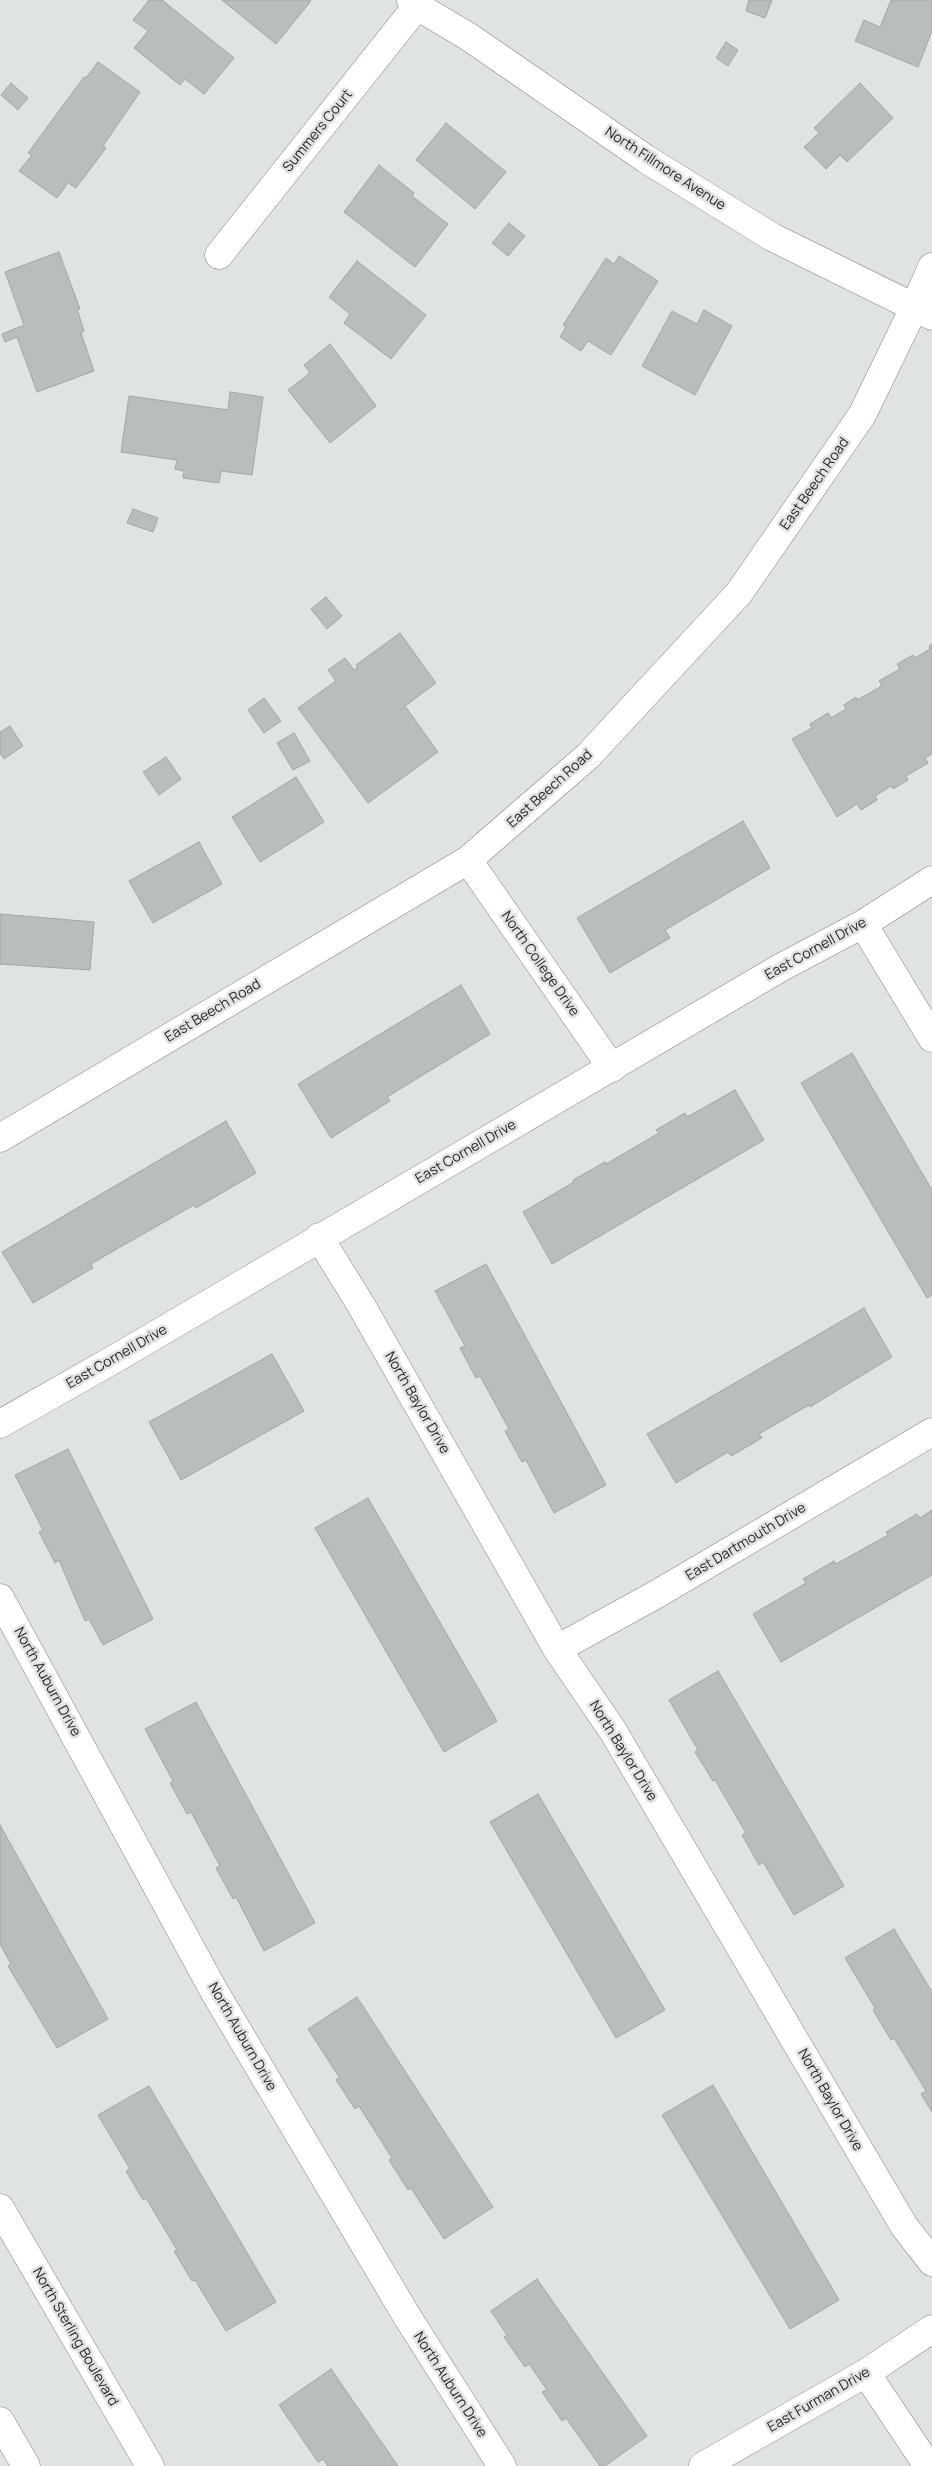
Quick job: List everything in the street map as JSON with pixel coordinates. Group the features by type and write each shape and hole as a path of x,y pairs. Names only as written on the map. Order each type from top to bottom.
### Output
{"street":[{"name":"Summers Court","path":"219,255 414,3"},
{"name":"North Fillmore Avenue","path":"414,3 469,37 646,158 772,236 923,312"},
{"name":"East Beech Road","path":"0,1138 468,860 588,756 739,593 862,415 923,312 932,266"},
{"name":"North College Drive","path":"468,860 612,1068"},
{"name":"East Cornell Drive","path":"0,1424 118,1357 319,1237 612,1068 780,968 863,924 932,880"},
{"path":"863,924 932,1038"},
{"name":"North Baylor Drive","path":"319,1237 366,1313 557,1649 613,1731 904,2226 932,2262"},
{"name":"East Dartmouth Drive","path":"557,1649 657,1594 932,1432"},
{"name":"North Auburn Drive","path":"0,1598 214,1991 408,2318 502,2466"},
{"name":"North Sterling Boulevard","path":"0,2208 150,2466"},
{"name":"East Furman Drive","path":"703,2466 866,2373 932,2329"},
{"path":"866,2373 928,2466"},
{"path":"0,2421 26,2466"}],"building":[{"path":"149,0 162,0 234,58 204,94 185,79 180,85 134,48 148,31 133,20"},
{"path":"222,0 309,0 311,1 276,44"},
{"path":"749,0 772,0 765,18 746,11"},
{"path":"891,0 932,0 932,31 918,67 855,41 864,20 880,27"},
{"path":"726,42 738,50 728,66 716,58"},
{"path":"98,62 140,92 103,146 106,148 76,188 68,183 57,198 19,171 32,155 28,153 84,77 86,78"},
{"path":"11,83 28,98 18,110 1,95"},
{"path":"860,83 893,118 847,162 840,155 826,169 804,147 819,133 814,128"},
{"path":"446,123 506,172 475,209 416,160"},
{"path":"379,165 414,193 412,196 448,224 415,267 344,212"},
{"path":"509,223 525,236 508,256 492,243"},
{"path":"59,252 80,309 77,309 84,331 81,333 94,371 37,392 17,337 5,342 2,334 24,325 5,272"},
{"path":"619,256 658,281 611,355 588,341 581,351 560,337 566,327 563,325 606,258 614,264"},
{"path":"357,261 426,315 391,359 344,323 350,314 329,297"},
{"path":"704,310 732,326 695,395 642,366 672,311 697,324"},
{"path":"330,344 376,406 330,443 288,390 310,373 304,365"},
{"path":"230,392 263,397 252,475 221,471 219,483 183,478 184,471 175,469 177,460 121,452 129,396 228,410"},
{"path":"133,509 158,518 153,532 127,523"},
{"path":"326,597 342,616 327,629 311,609"},
{"path":"400,633 436,683 405,706 438,752 368,803 298,708 336,681 328,670 345,658 354,670 358,668 356,665"},
{"path":"932,644 932,754 925,758 928,763 906,776 908,780 893,789 891,786 875,796 877,800 861,810 857,804 837,817 792,739 812,728 810,724 828,713 831,718 846,709 844,705 856,697 857,700 882,686 879,681 900,669 897,664 913,655 915,658 930,649 929,646"},
{"path":"264,698 281,721 264,733 248,710"},
{"path":"10,726 23,746 4,759 0,753 0,732"},
{"path":"294,733 310,761 293,770 277,743"},
{"path":"166,757 181,779 159,795 143,772"},
{"path":"296,777 324,822 260,862 232,817"},
{"path":"743,821 770,868 665,930 670,938 610,973 577,918"},
{"path":"199,842 222,884 153,923 129,881"},
{"path":"0,914 94,922 90,970 0,964"},
{"path":"461,985 490,1034 387,1097 390,1101 331,1138 298,1084"},
{"path":"852,1053 932,1190 932,1295 927,1298 801,1083"},
{"path":"735,1090 764,1140 552,1264 523,1212 574,1182 573,1180 605,1162 606,1164 659,1133 656,1130 685,1113 687,1117"},
{"path":"226,1121 256,1173 196,1208 194,1205 115,1250 91,1264 93,1268 33,1303 2,1252"},
{"path":"486,1264 606,1485 554,1513 526,1460 522,1462 505,1431 509,1429 480,1376 476,1378 460,1348 465,1346 435,1291"},
{"path":"864,1308 892,1357 810,1407 809,1405 759,1434 762,1438 731,1456 728,1452 676,1483 647,1434"},
{"path":"272,1354 304,1411 181,1480 149,1422"},
{"path":"68,1449 153,1619 103,1645 89,1619 85,1621 59,1560 55,1563 39,1532 43,1530 15,1475"},
{"path":"368,1498 497,1721 444,1752 315,1528"},
{"path":"932,1510 932,1575 781,1662 753,1614 806,1583 803,1579 834,1561 836,1564 888,1535 886,1532 917,1514 920,1518"},
{"path":"718,1671 844,1886 794,1915 763,1862 759,1865 742,1835 746,1833 715,1780 713,1781 695,1752 698,1750 669,1700"},
{"path":"196,1702 315,1923 264,1951 236,1897 233,1899 216,1868 220,1866 191,1812 187,1814 170,1783 173,1781 145,1729"},
{"path":"538,1794 665,2010 616,2038 490,1822"},
{"path":"0,1825 108,2019 57,2048 8,1966 11,1964 0,1944"},
{"path":"894,1929 932,1992 932,2112 921,2094 926,2091 894,2038 891,2040 873,2010 875,2008 845,1958"},
{"path":"357,1997 493,2207 444,2239 411,2188 408,2190 389,2160 392,2158 359,2106 355,2109 336,2080 339,2077 308,2029"},
{"path":"713,2085 839,2300 790,2329 662,2115"},
{"path":"149,2086 276,2302 226,2331 195,2280 192,2281 174,2251 177,2250 146,2198 143,2200 126,2171 130,2169 98,2115"},
{"path":"537,2279 647,2436 605,2466 600,2466 566,2418 562,2421 542,2392 547,2390 529,2364 525,2367 504,2337 507,2335 491,2311"},
{"path":"331,2369 398,2466 328,2466 323,2459 318,2462 279,2405"}]}
